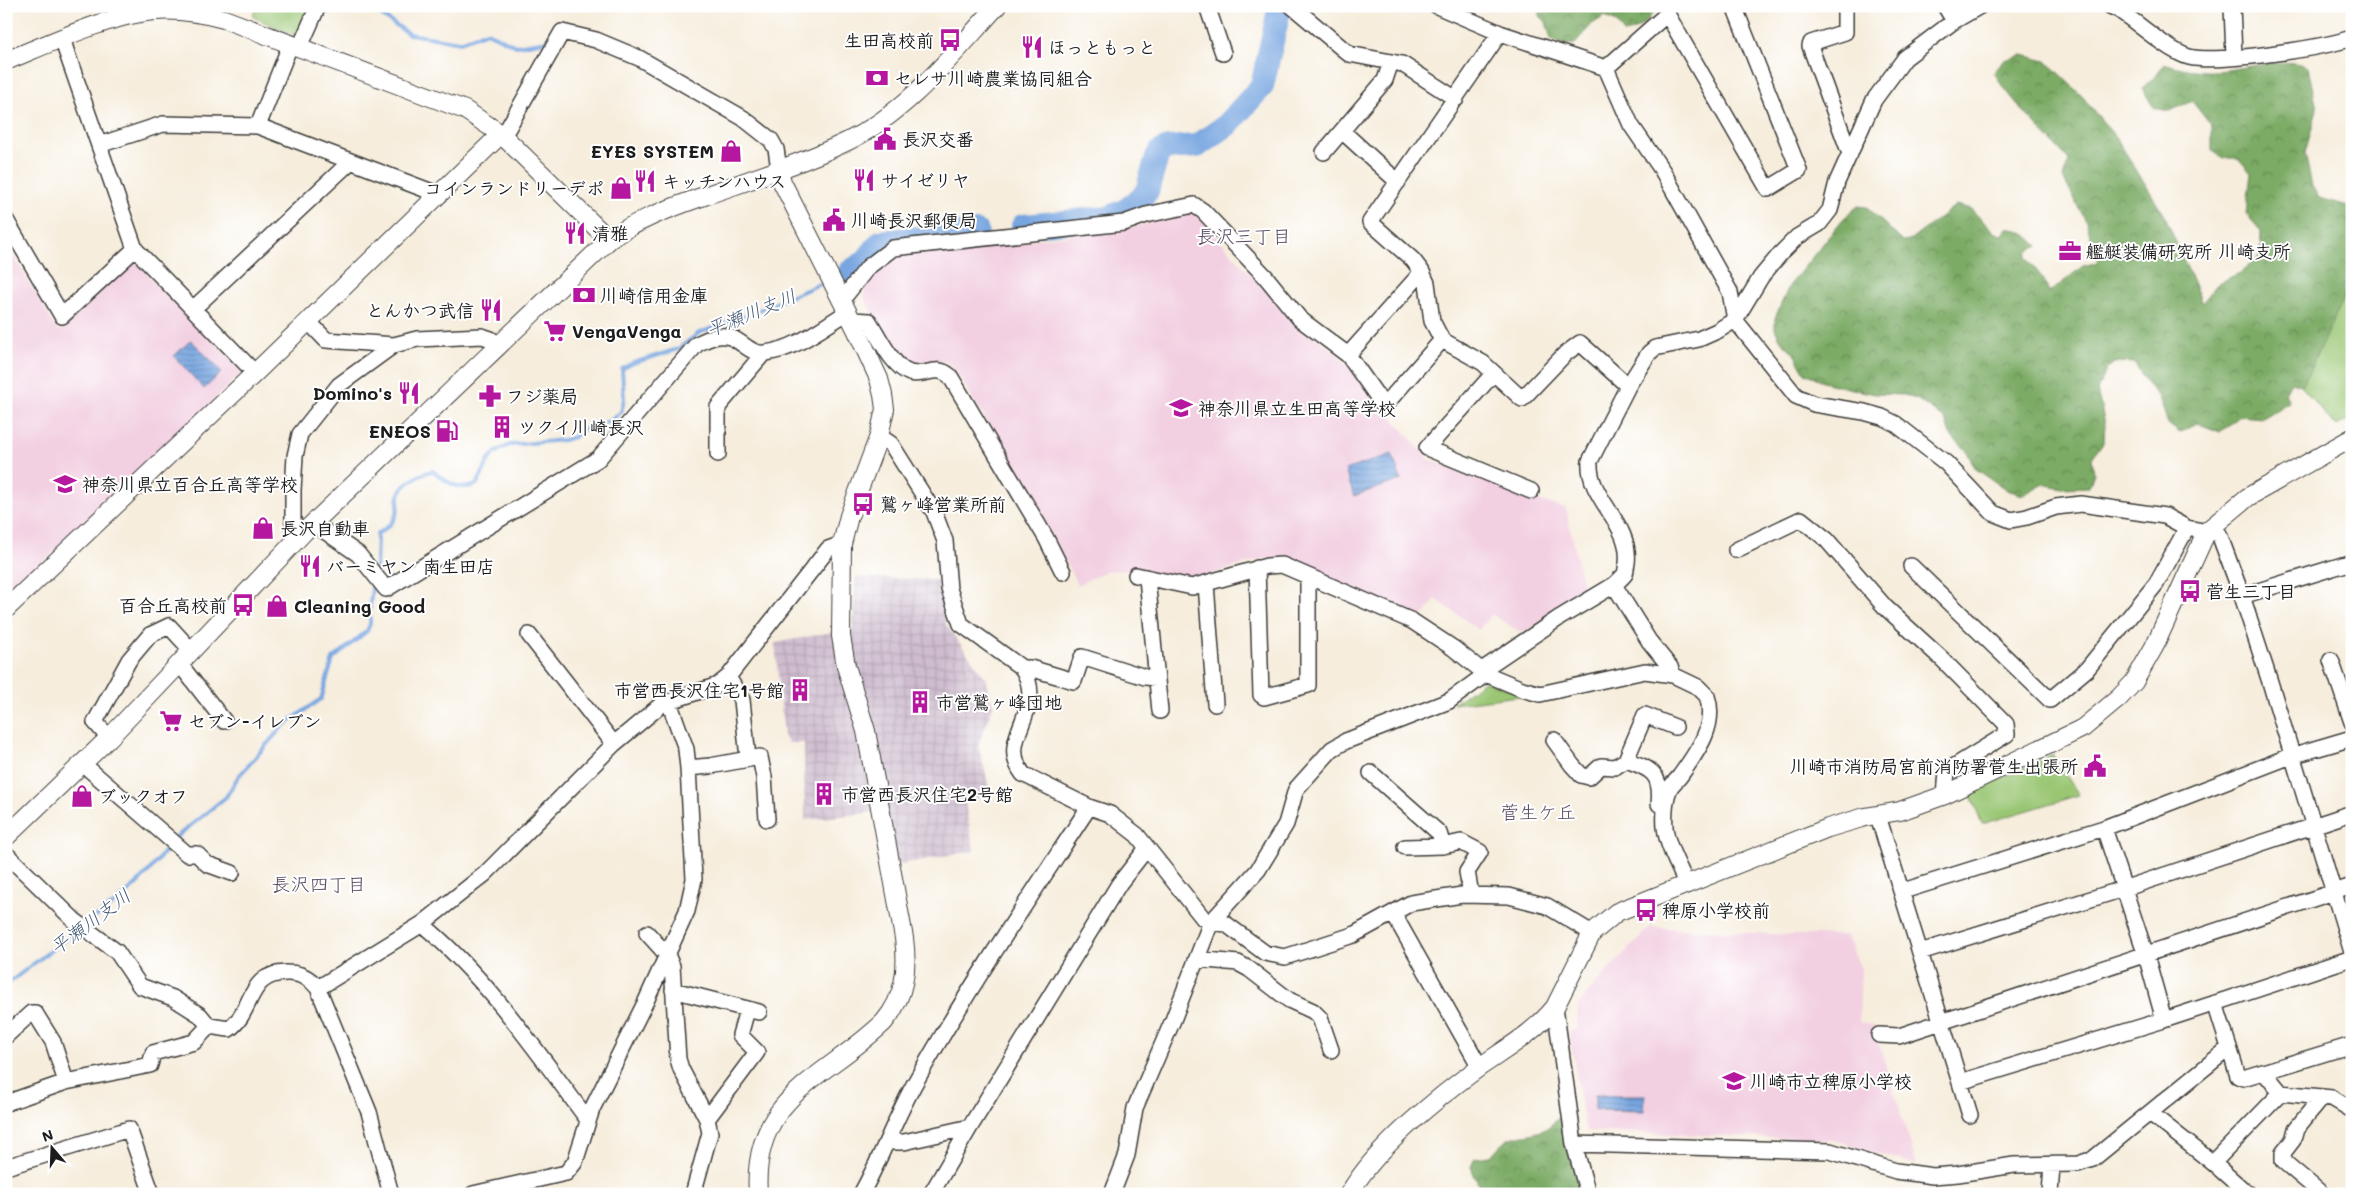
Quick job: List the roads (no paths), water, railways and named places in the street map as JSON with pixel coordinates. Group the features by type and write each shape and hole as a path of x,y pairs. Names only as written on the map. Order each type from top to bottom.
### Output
{"street":[{"path":"258,126 296,45 318,6"},
{"path":"6,837 109,738 313,523 609,240 632,224 779,170 846,142 872,127 896,110 997,6"},
{"path":"1207,6 1223,53"},
{"path":"1292,6 1349,54 1402,64 1456,99"},
{"path":"1437,6 1500,33 1606,68 1631,125 1662,170 1730,292 1735,320 1796,396 1814,404 1864,412 1882,417 1896,424 1946,463 1993,513 2011,520 2027,517 2056,507 2081,504 2165,516 2187,528 2220,535 2242,596 2352,952"},
{"path":"1606,68 1668,10 1768,189 1799,170 1734,6"},
{"path":"1845,6 1845,32 1811,43 1810,46 1850,154"},
{"path":"1945,6 1954,21"},
{"path":"1112,1194 1127,1155 1135,1108 1198,959 1211,922 1258,870 1286,824 1296,789 1332,749 1346,741 1448,701 1484,672 1560,618 1614,586 1626,574 1628,550 1620,526 1599,493 1589,472 1590,461 1628,386 1648,353 1655,348 1699,339 1717,332 1735,320 1761,277 1781,253 1797,237 1819,224 1830,210 1837,182 1874,100 1905,58 1954,21 1980,6"},
{"path":"2110,6 2119,10 2176,51 2190,57 2234,58 2352,38"},
{"path":"2232,6 2234,58"},
{"path":"6,61 127,16 155,11 196,9 465,110 501,134 609,240"},
{"path":"6,609 255,373 508,128 562,32 596,40 639,58 743,118 771,140 776,149 782,182 829,272 882,387 885,410 879,436 849,516 842,544 840,602 842,652 866,731 904,938 905,978 897,1003 884,1022 798,1090 778,1110 761,1146 758,1194"},
{"path":"1500,33 1370,222 1413,260 1422,272 1426,283 1432,320 1442,340 1483,363 1522,399 1564,354 1580,343 1628,386"},
{"path":"62,39 135,249 255,373"},
{"path":"1324,152 1385,80 1391,62"},
{"path":"99,145 163,124 258,126 440,195"},
{"path":"1342,131 1398,182"},
{"path":"194,308 350,162"},
{"path":"718,454 718,407 763,354 810,338 845,306 868,267 893,248 1124,223 1146,215 1194,206 1203,211 1265,276 1300,319 1348,355 1384,406 1442,340"},
{"path":"6,220 62,316 135,249"},
{"path":"1348,355 1422,272"},
{"path":"845,306 869,321 892,358 902,368 910,373 935,369 944,371 950,376 1046,538 1063,572"},
{"path":"308,321 326,340 394,345 418,339 482,336 491,340 498,348"},
{"path":"313,523 358,554 386,589 598,459 697,344 714,336 729,336 748,349 763,354"},
{"path":"298,538 293,529 293,490 295,456 300,434 339,386 362,366 394,345"},
{"path":"1494,373 1427,448 1531,492"},
{"path":"879,436 891,444 934,512 945,541 950,589 961,624 1022,668 1028,678 1032,692 1025,719 1014,743 1020,771 1089,807 1110,814 1137,835 1203,918 1211,922 1226,924 1265,954 1285,957 1353,935 1411,903 1471,894 1509,896 1547,906 1592,933"},
{"path":"1349,1194 1364,1173 1395,1139 1438,1099 1480,1067 1530,1033 1555,1007 1592,933 1616,912 1828,828 1849,821 1900,811 1945,795 2076,732 2119,698 2134,682 2154,647 2207,531 2248,497 2352,438"},
{"path":"1736,550 1800,519 1826,539 1884,607 1942,659 2006,724 2007,734 1947,771 1945,795"},
{"path":"1911,566 2050,700 2087,669 2156,584 2187,528"},
{"path":"318,988 422,924 485,874 614,744 662,704 718,685 728,677 828,549 842,544"},
{"path":"2242,596 2352,562"},
{"path":"1160,711 1141,576 1192,587 1257,568 1282,565 1412,621 1453,648 1484,672 1522,689 1540,694 1645,671 1672,675 1698,687 1707,696 1712,715 1711,722 1701,743 1670,789 1666,812 1665,828 1669,842 1687,885"},
{"path":"1257,568 1261,695 1264,697 1308,685 1308,577"},
{"path":"1206,584 1215,704"},
{"path":"1614,586 1649,641 1670,667 1672,675"},
{"path":"109,738 94,722 128,660 150,635 169,626 192,651"},
{"path":"528,635 614,744"},
{"path":"1022,668 1030,668 1074,681 1082,657 1145,677 1156,678"},
{"path":"2330,660 2352,722"},
{"path":"178,666 182,667 224,721"},
{"path":"728,677 742,700 748,758"},
{"path":"473,1194 566,1173 575,1162 588,1120 687,912 694,879 688,768 686,749 669,702"},
{"path":"1554,740 1572,765 1581,774 1588,777 1601,766 1615,767 1626,760 1645,715 1675,727"},
{"path":"1903,891 2104,828 2291,756 2352,738"},
{"path":"688,768 760,757 764,777 767,819"},
{"path":"1626,760 1644,766 1655,776 1661,787 1659,806 1666,812"},
{"path":"83,764 187,854 197,854 207,864 232,873"},
{"path":"1371,773 1439,833 1443,846"},
{"path":"861,1194 916,1081 1036,888 1089,807"},
{"path":"1920,952 2123,889 2352,813"},
{"path":"1878,816 1903,891 1970,1115"},
{"path":"2104,828 2146,955 2164,1020"},
{"path":"1405,847 1443,846 1461,842 1480,852 1467,872 1471,894"},
{"path":"931,1194 970,1126 1119,884 1147,848"},
{"path":"6,854 82,926 117,952 140,986 173,998 200,1015 209,1026 222,1030 236,1025 252,994 264,978 280,973 296,973 310,978 318,988 369,1112 391,1194"},
{"path":"1879,1035 1899,1036 2352,886"},
{"path":"1393,913 1480,1067"},
{"path":"422,924 447,945 526,1036 588,1120"},
{"path":"647,933 667,955 672,966 678,1058 707,1120 710,1133 693,1194"},
{"path":"1960,1082 2164,1020 2352,958"},
{"path":"1198,959 1238,963 1290,1000 1313,1011 1320,1018 1330,1050"},
{"path":"673,990 753,1011 740,1035 757,1052 707,1120"},
{"path":"2215,1003 2238,1076 2243,1078 2352,1045"},
{"path":"1555,1007 1574,1144 1588,1194"},
{"path":"6,1036 31,1013 35,1013 53,1042 66,1082"},
{"path":"6,1103 66,1082 150,1065 153,1053 194,1042 209,1026"},
{"path":"1574,1144 1830,1151 1896,1172 1934,1176 2014,1165 2078,1164 2093,1159 2150,1113 2178,1087 2229,1048"},
{"path":"2264,1072 2281,1093 2332,1098 2352,1110"},
{"path":"2213,1163 2281,1093"},
{"path":"2321,1098 2296,1128 2293,1140 2283,1153 2283,1161 2322,1194"},
{"path":"2150,1113 2213,1163 2248,1194"},
{"path":"887,1142 904,1142 970,1126"},
{"path":"6,1167 129,1129 152,1194"},
{"path":"2050,1194 2052,1165"}],"water":[{"path":"191,340 222,372 204,389 174,356"},
{"path":"1392,454 1401,480 1354,496 1345,470"},
{"path":"1595,1095 1645,1095 1644,1111 1595,1110"}],"waterway":[{"path":"359,6 381,15 409,34 460,42 487,32 516,46 547,41"},
{"name":"平瀬川支川","path":"1023,226 1108,218 1126,210 1141,199 1147,191 1160,152 1168,148 1197,146 1227,125 1262,86 1280,6"},
{"name":"平瀬川支川","path":"850,272 865,262 881,242 977,232"},
{"name":"平瀬川支川","path":"837,279 850,272"},
{"name":"平瀬川支川","path":"376,570 377,534 393,521 397,512 400,492 415,478 433,471 448,482 458,486 470,487 476,485 481,478 490,457 501,449 510,445 564,440 574,437 584,429 610,421 621,412 624,400 622,369 633,363 678,349 699,333 750,314 820,284"},
{"name":"平瀬川支川","path":"175,838 226,797 238,777 283,726 321,699 333,659 367,631 370,624 373,581"},
{"name":"平瀬川支川","path":"85,924 130,891 158,861 166,849"},
{"name":"平瀬川支川","path":"6,985 80,928"}],"place":[{"name":"生田高校前","path":"950,40"},
{"name":"ほっともっと","path":"1032,47"},
{"name":"セレサ川崎農業協同組合","path":"877,78"},
{"name":"長沢交番","path":"885,139"},
{"name":"EYES SYSTEM","path":"731,151"},
{"name":"サイゼリヤ","path":"864,180"},
{"name":"キッチンハウス","path":"645,181"},
{"name":"コインランドリーデポ","path":"621,188"},
{"name":"川崎長沢郵便局","path":"834,220"},
{"name":"清雅","path":"575,233"},
{"name":"艦艇装備研究所 川崎支所","path":"2070,251"},
{"name":"川崎信用金庫","path":"584,295"},
{"name":"とんかつ武信","path":"491,310"},
{"name":"VengaVenga","path":"555,331"},
{"name":"Domino's","path":"409,393"},
{"name":"フジ薬局","path":"490,396"},
{"name":"神奈川県立生田高等学校","path":"1181,408"},
{"name":"ツクイ川崎長沢","path":"502,427"},
{"name":"ENEOS","path":"447,431"},
{"name":"神奈川県立百合丘高等学校","path":"65,484"},
{"name":"鷲ヶ峰営業所前","path":"863,504"},
{"name":"長沢自動車","path":"263,528"},
{"name":"バーミヤン 南生田店","path":"310,566"},
{"name":"菅生三丁目","path":"2190,591"},
{"name":"百合丘高校前","path":"243,605"},
{"name":"Cleaning Good","path":"277,606"},
{"name":"市営西長沢住宅1号館","path":"800,690"},
{"name":"市営鷲ヶ峰団地","path":"920,702"},
{"name":"セブン-イレブン","path":"171,721"},
{"name":"川崎市消防局宮前消防署菅生出張所","path":"2095,766"},
{"name":"市営西長沢住宅2号館","path":"824,794"},
{"name":"ブックオフ","path":"82,796"},
{"name":"稗原小学校前","path":"1646,910"},
{"name":"川崎市立稗原小学校","path":"1734,1081"}],"district":[{"name":"長沢三丁目","path":"1244,235"},
{"name":"菅生ケ丘","path":"1538,811"},
{"name":"長沢四丁目","path":"319,883"}]}
